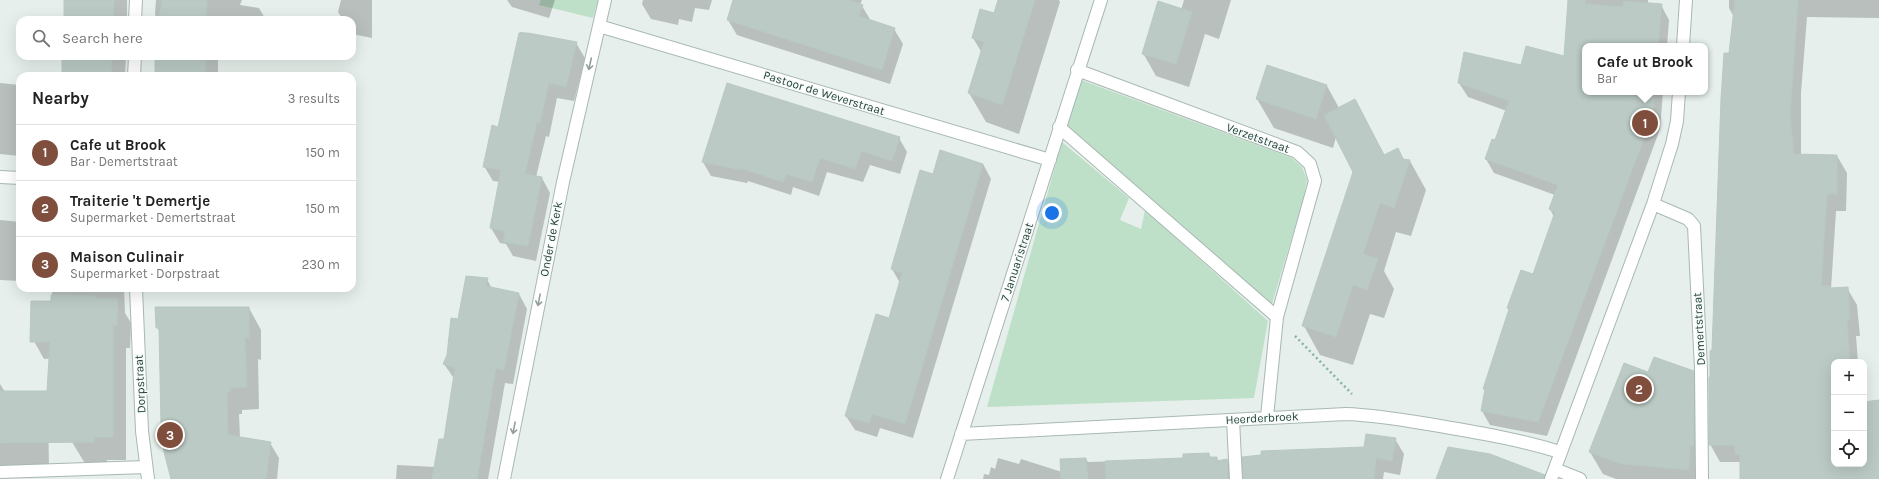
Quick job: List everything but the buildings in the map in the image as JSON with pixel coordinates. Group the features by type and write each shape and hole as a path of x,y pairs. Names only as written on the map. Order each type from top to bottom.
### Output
{"street":[{"path":"135,16 136,0"},
{"name":"Onder de Kerk","path":"504,479 563,182 605,0"},
{"name":"7 Januaristraat","path":"947,479 1050,160 1077,70 1101,0"},
{"path":"1682,43 1686,0"},
{"name":"Pastoor de Weverstraat","path":"599,26 1050,160"},
{"path":"134,72 135,60"},
{"name":"Verzetstraat","path":"1077,70 1297,152 1310,164 1315,181 1277,317 1267,417"},
{"path":"1580,479 1553,474 1653,204 1672,144 1677,121 1680,95"},
{"path":"1059,127 1277,317"},
{"path":"0,177 16,178"},
{"name":"Demertstraat","path":"1653,204 1688,218 1694,226 1701,369 1702,479"},
{"name":"Dorpstraat","path":"136,292 142,431 148,479"},
{"name":"Heerderbroek","path":"961,434 1267,417 1372,415 1526,442 1560,452"},
{"path":"1233,420 1236,479"},
{"path":"0,472 146,467"}],"path":[{"path":"1277,317 1372,415"}],"green space":[{"path":"541,0 598,0 593,18 539,5"},
{"path":"1081,80 1292,158 1302,167 1307,180 1303,200 1272,304 1067,127"},
{"path":"1062,142 1129,198 1120,220 1141,229 1145,210 1268,321 1254,398 987,407"}],"place":[{"name":"Cafe ut Brook","path":"1645,123"},
{"name":"Traiterie 't Demertje","path":"1639,389"},
{"name":"Maison Culinair","path":"170,435"}]}
